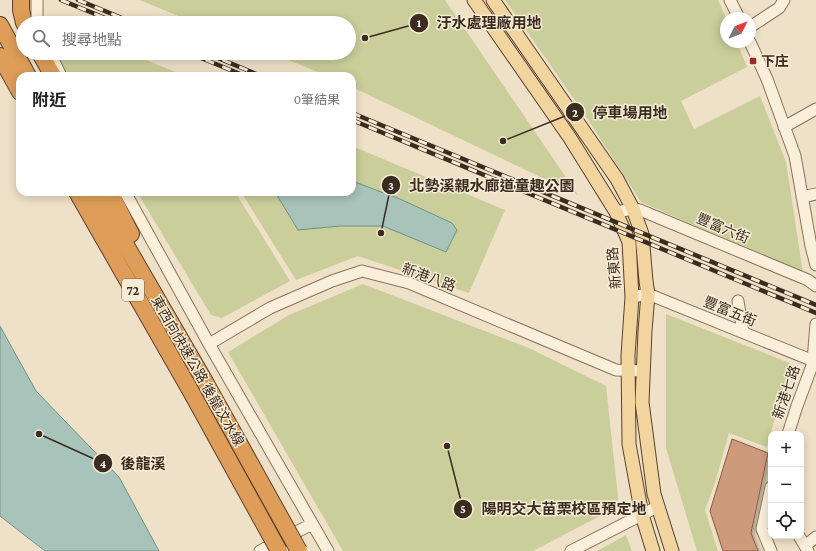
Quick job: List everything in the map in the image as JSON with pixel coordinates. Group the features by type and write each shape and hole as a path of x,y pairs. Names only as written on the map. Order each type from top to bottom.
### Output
{"highway":[{"path":"21,0 22,16"},
{"path":"0,26 16,55"},
{"path":"0,56 16,85"},
{"path":"19,60 26,72"},
{"path":"44,60 51,72"},
{"name":"東西向快速公路 後龍汶水線","path":"79,196 189,388 279,551"},
{"name":"東西向快速公路 後龍汶水線","path":"97,196 204,380 299,551"},
{"path":"112,196 185,348"}],"main road":[{"name":"新東路","path":"474,0 570,138 616,212 629,242 632,297 628,371 629,444 642,515 653,551"},
{"path":"494,0 617,178 633,209 642,234 648,294 642,402 657,507 672,551"}],"street":[{"path":"37,0 37,16"},
{"path":"730,0 736,12"},
{"path":"756,23 779,8 784,0"},
{"path":"753,48 767,79 795,156 811,246 816,265"},
{"path":"53,60 59,72"},
{"path":"784,127 816,109"},
{"path":"802,197 816,194"},
{"path":"127,196 209,344 328,551"},
{"name":"豐富六街","path":"616,212 633,209 640,210 808,280 816,286"},
{"name":"新港八路","path":"209,344 270,308 332,281 362,271 409,283 616,370 643,371"},
{"path":"632,297 648,294"},
{"name":"豐富五街","path":"648,294 815,359"},
{"path":"738,301 743,332"},
{"name":"新港七路","path":"789,431 815,359 816,324"},
{"path":"768,502 762,529 771,551"},
{"path":"571,551 657,507"},
{"path":"260,551 312,524"},
{"path":"801,539 807,548 816,537"}],"green space":[{"path":"139,0 445,0 578,195 356,89 356,72 318,72 288,60 356,60 356,16 179,16"},
{"path":"505,0 718,0 723,12 720,12 720,48 739,48 747,67 681,101 694,129 760,96 786,162 803,273 641,202 585,115"},
{"path":"59,60 146,60 175,72 66,72"},
{"path":"356,148 505,210 469,293 358,256 296,280 244,196 356,196"},
{"path":"139,196 237,196 290,281 222,318 211,315"},
{"path":"363,284 529,348 606,386 619,506 533,551 343,551 228,352 289,315"},
{"path":"666,314 790,363 771,431 768,431 767,447 729,433 715,483 705,510 718,551 697,551 666,448"},
{"path":"626,535 632,551 597,551"}],"water":[{"path":"356,182 400,199 452,223 457,230 446,252 383,226 340,226 298,230 277,196 356,196"},
{"path":"0,326 36,391 119,477 159,551 45,551 0,516"}],"building":[{"path":"732,439 768,453 751,533 758,551 723,551 710,511"}],"railway":[{"path":"61,0 100,16"},
{"path":"78,0 117,16"},
{"path":"206,60 235,72"},
{"path":"223,60 251,72"},
{"path":"356,115 816,305"},
{"path":"356,122 816,313"}],"place":[{"name":"汙水處理廠用地","path":"365,38"},
{"name":"下庄","path":"753,61"},
{"name":"停車場用地","path":"503,141"},
{"name":"北勢溪親水廊道童趣公園","path":"381,233"},
{"name":"後龍溪","path":"39,434"},
{"name":"陽明交大苗栗校區預定地","path":"447,446"}]}
